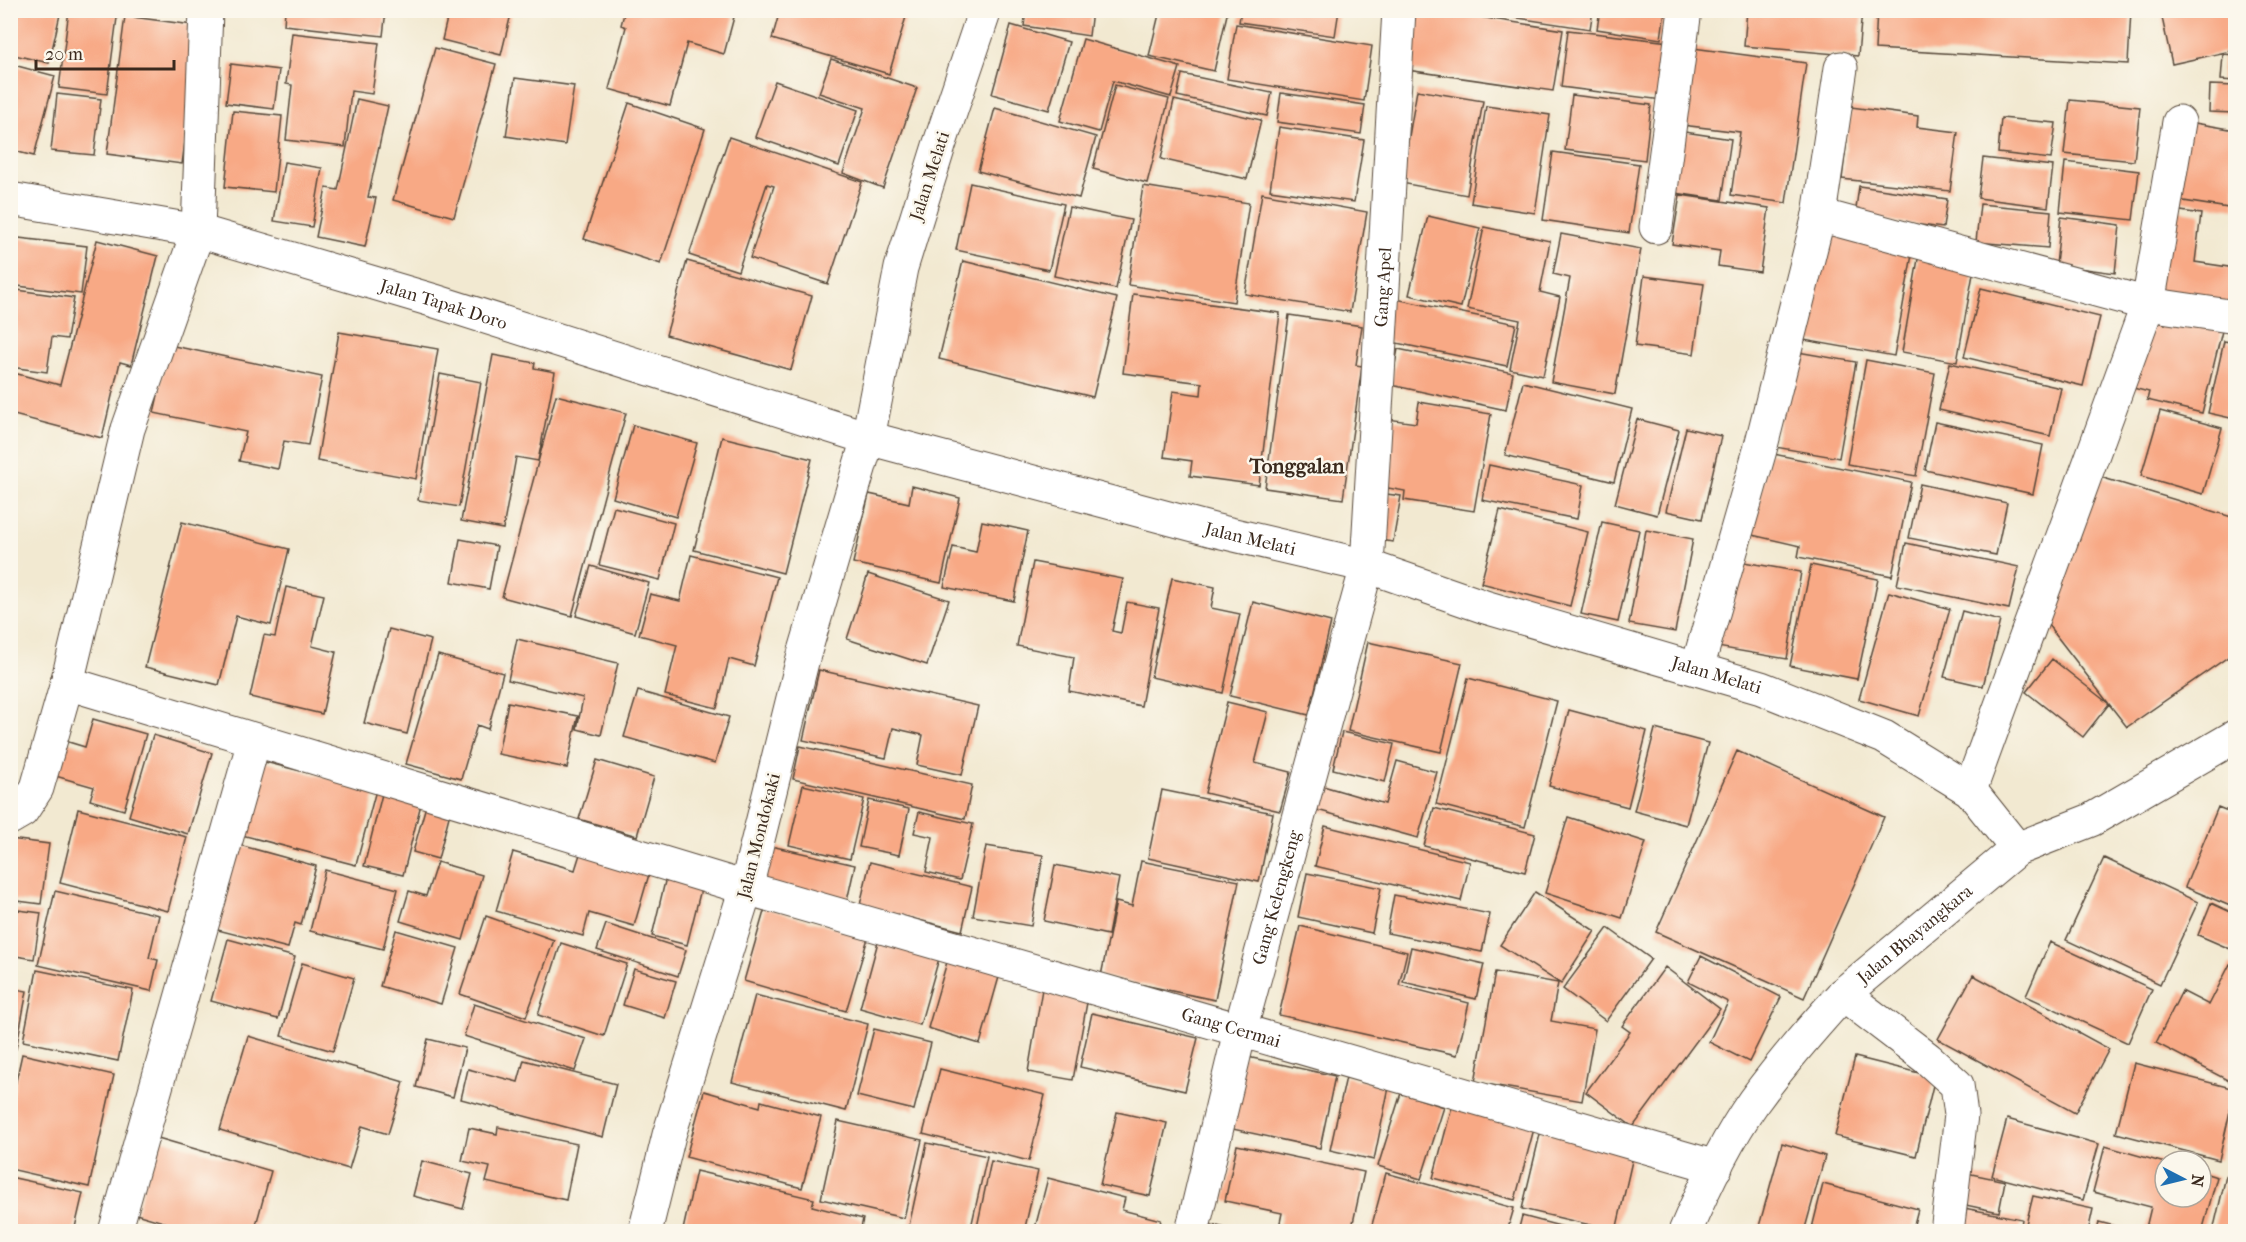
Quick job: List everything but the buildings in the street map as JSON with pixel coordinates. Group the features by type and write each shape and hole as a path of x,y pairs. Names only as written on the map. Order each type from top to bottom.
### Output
{"street":[{"path":"10,818 22,811 37,788 67,683 128,429 198,231 206,10"},
{"name":"Jalan Melati","path":"986,10 939,146 901,268 868,438 1213,530 1367,566 1485,607 1761,688 1884,737 1970,790 2017,849"},
{"name":"Gang Apel","path":"1367,566 1399,10"},
{"path":"1656,227 1685,10"},
{"path":"1696,669 1760,450 1819,215 1841,68"},
{"path":"1970,790 2148,303 2179,122"},
{"name":"Jalan Tapak Doro","path":"10,199 198,231 446,304 868,438"},
{"path":"1819,215 2148,303 2235,316"},
{"name":"Jalan Mondokaki","path":"645,1232 669,1136 746,888 803,658 868,438"},
{"name":"Gang Kelengkeng","path":"1192,1232 1240,1031 1367,566"},
{"name":"Gang Cermai","path":"67,683 746,888 1716,1167"},
{"name":"Jalan Bhayangkara","path":"1685,1232 1716,1167 1754,1102 1843,994 2017,849 2091,820 2235,736"},
{"path":"115,1232 254,741"},
{"path":"1843,994 1928,1059 1957,1086 1961,1114 1947,1232"}],"district":[{"name":"Tonggalan","path":"1297,466"}]}
